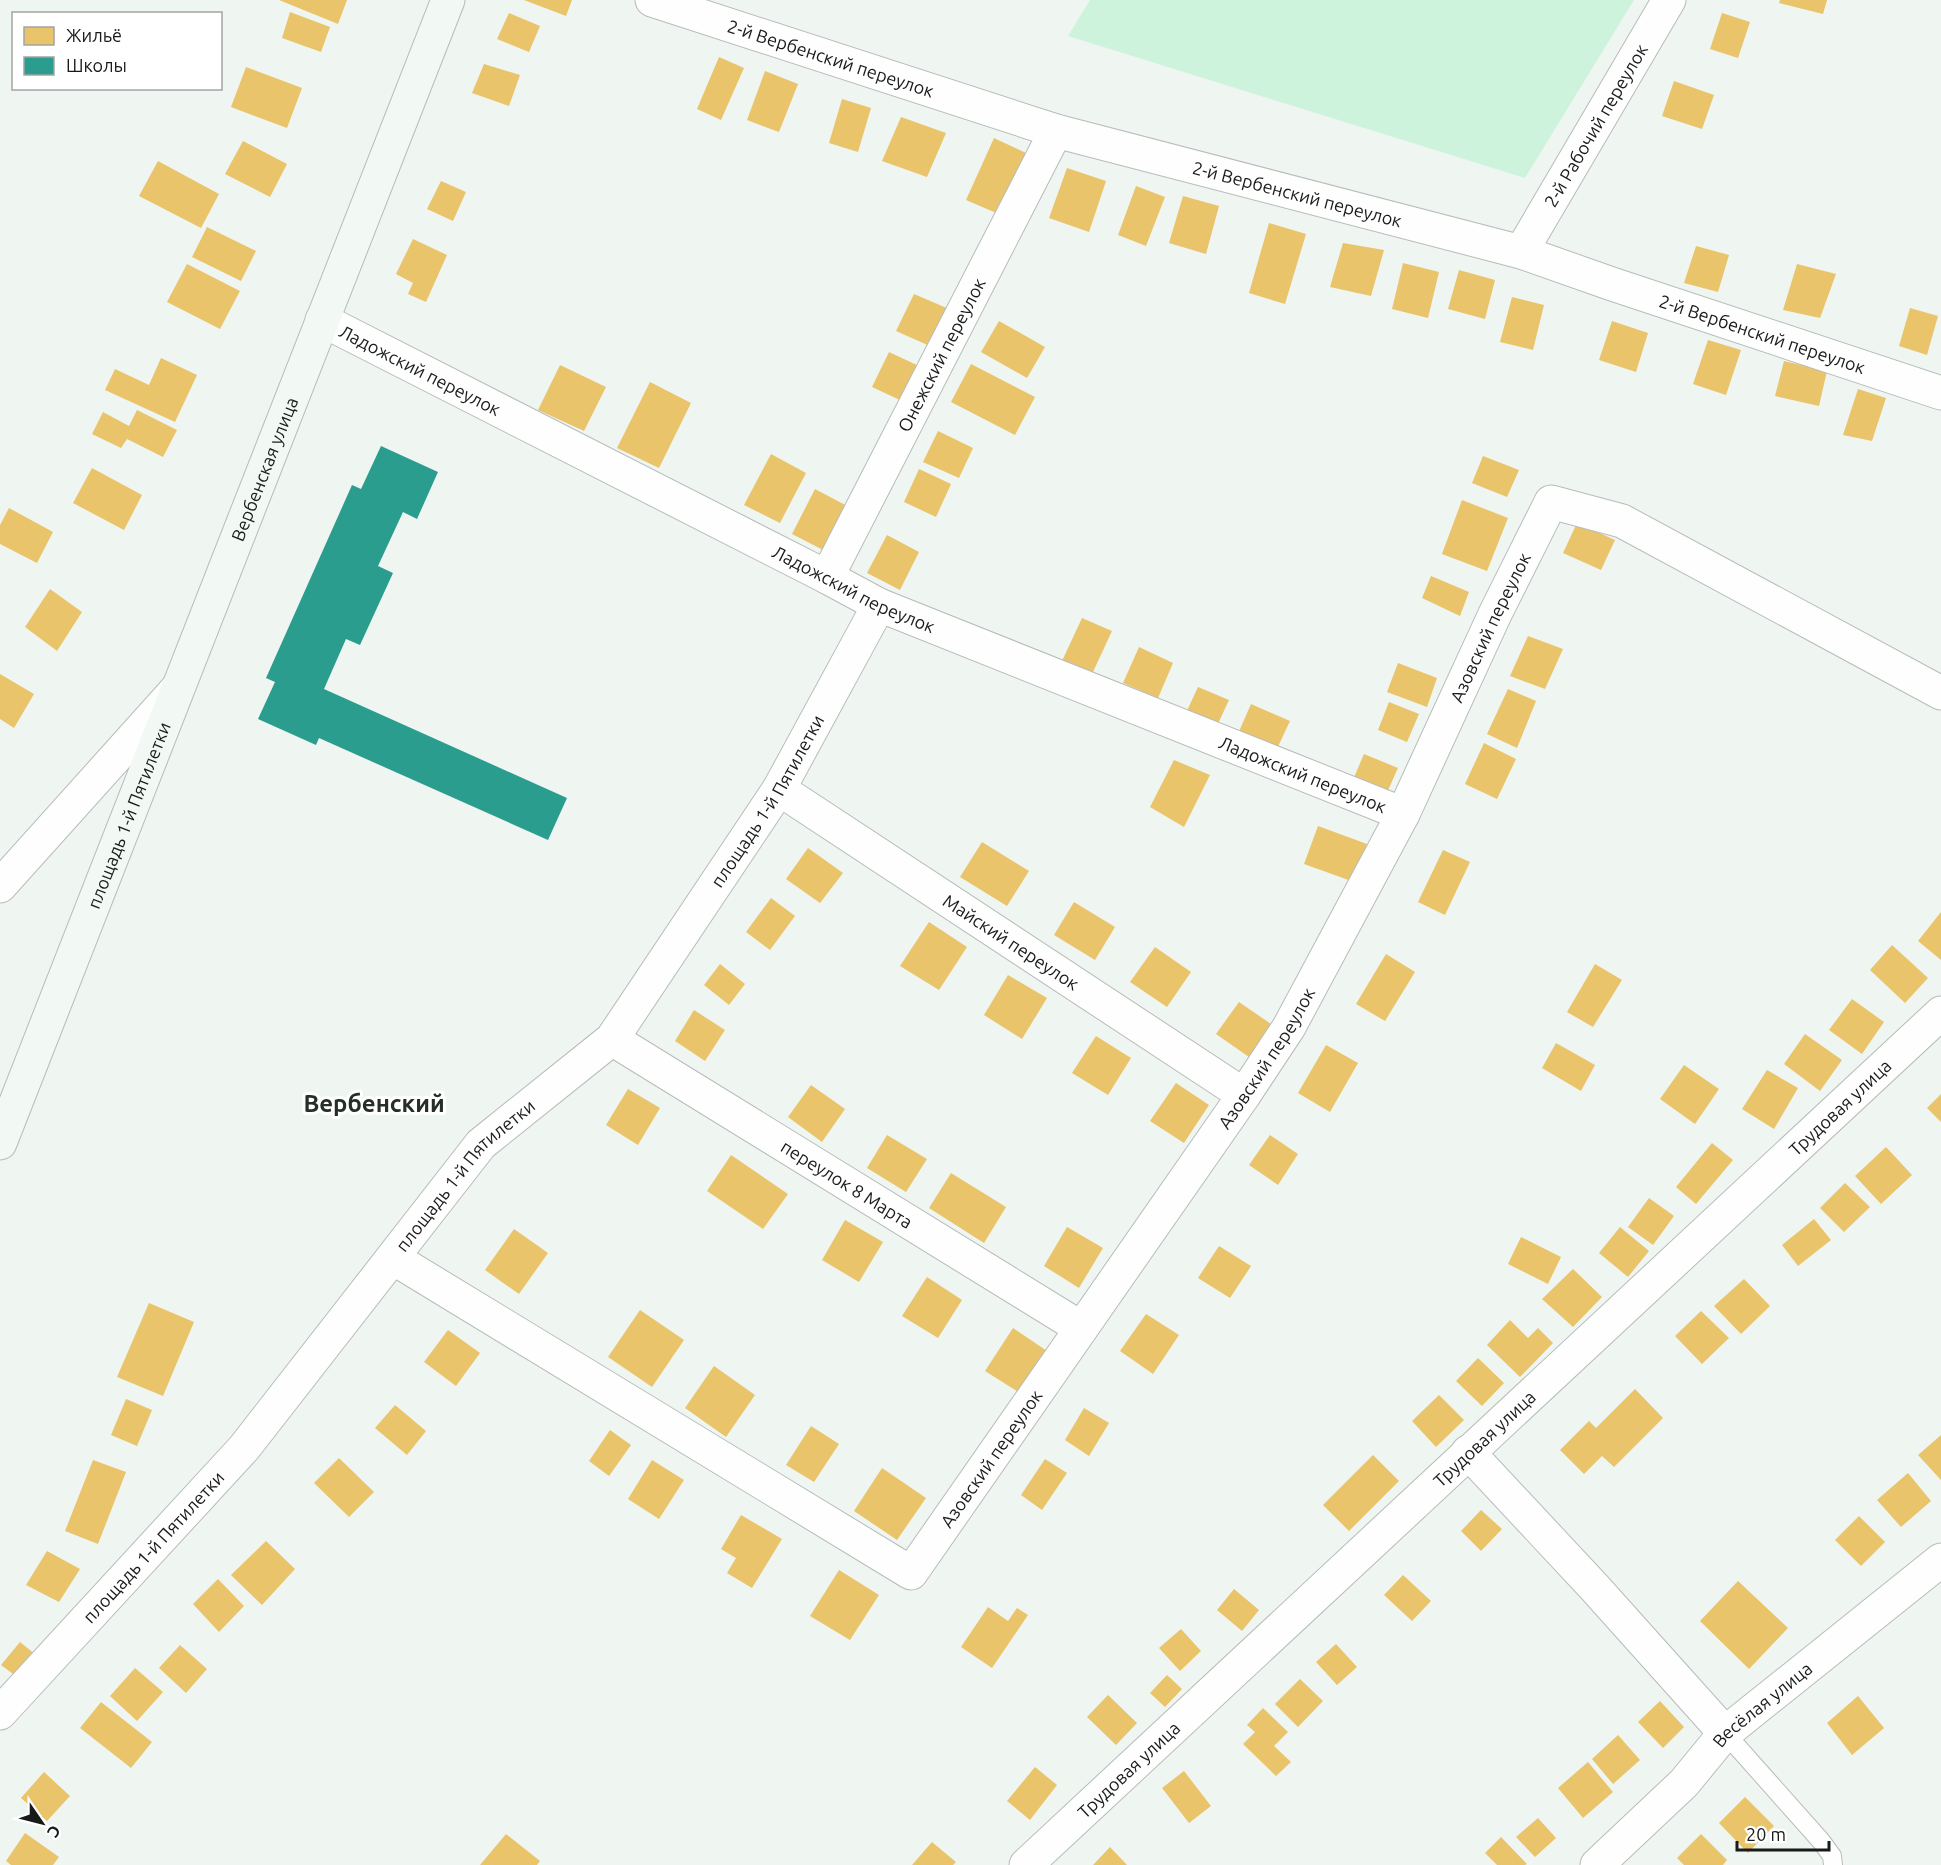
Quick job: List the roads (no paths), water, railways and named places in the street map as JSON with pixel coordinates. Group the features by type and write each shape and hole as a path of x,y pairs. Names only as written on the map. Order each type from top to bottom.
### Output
{"main road":[{"name":"Вербенская улица","path":"178,688 448,0"},
{"name":"площадь 1-й Пятилетки","path":"0,1143 178,688"}],"street":[{"name":"2-й Вербенский переулок","path":"652,0 1056,131 1521,252 1941,393"},
{"name":"2-й Рабочий переулок","path":"1521,252 1669,0"},
{"name":"Онежский переулок","path":"827,577 1056,131"},
{"name":"Ладожский переулок","path":"322,320 879,605 1403,814"},
{"name":"Азовский переулок","path":"393,1258 911,1573 1289,1027 1403,814 1495,614 1551,502 1622,521 1941,693"},
{"name":"площадь 1-й Пятилетки","path":"0,1713 244,1448 481,1144 612,1039 779,789 879,605"},
{"name":"Вербенская улица","path":"0,886 178,688"},
{"name":"Майский переулок","path":"779,789 1244,1095"},
{"name":"Трудовая улица","path":"1026,1865 1941,1014"},
{"name":"переулок 8 Марта","path":"612,1039 1081,1328"},
{"path":"1468,1452 1595,1588 1725,1733"},
{"name":"Весёлая улица","path":"1597,1865 1684,1784 1725,1733 1941,1560"}],"lane":[{"path":"1725,1733 1821,1841 1832,1856 1833,1865"}],"district":[{"name":"Вербенский","path":"374,1103"}]}
